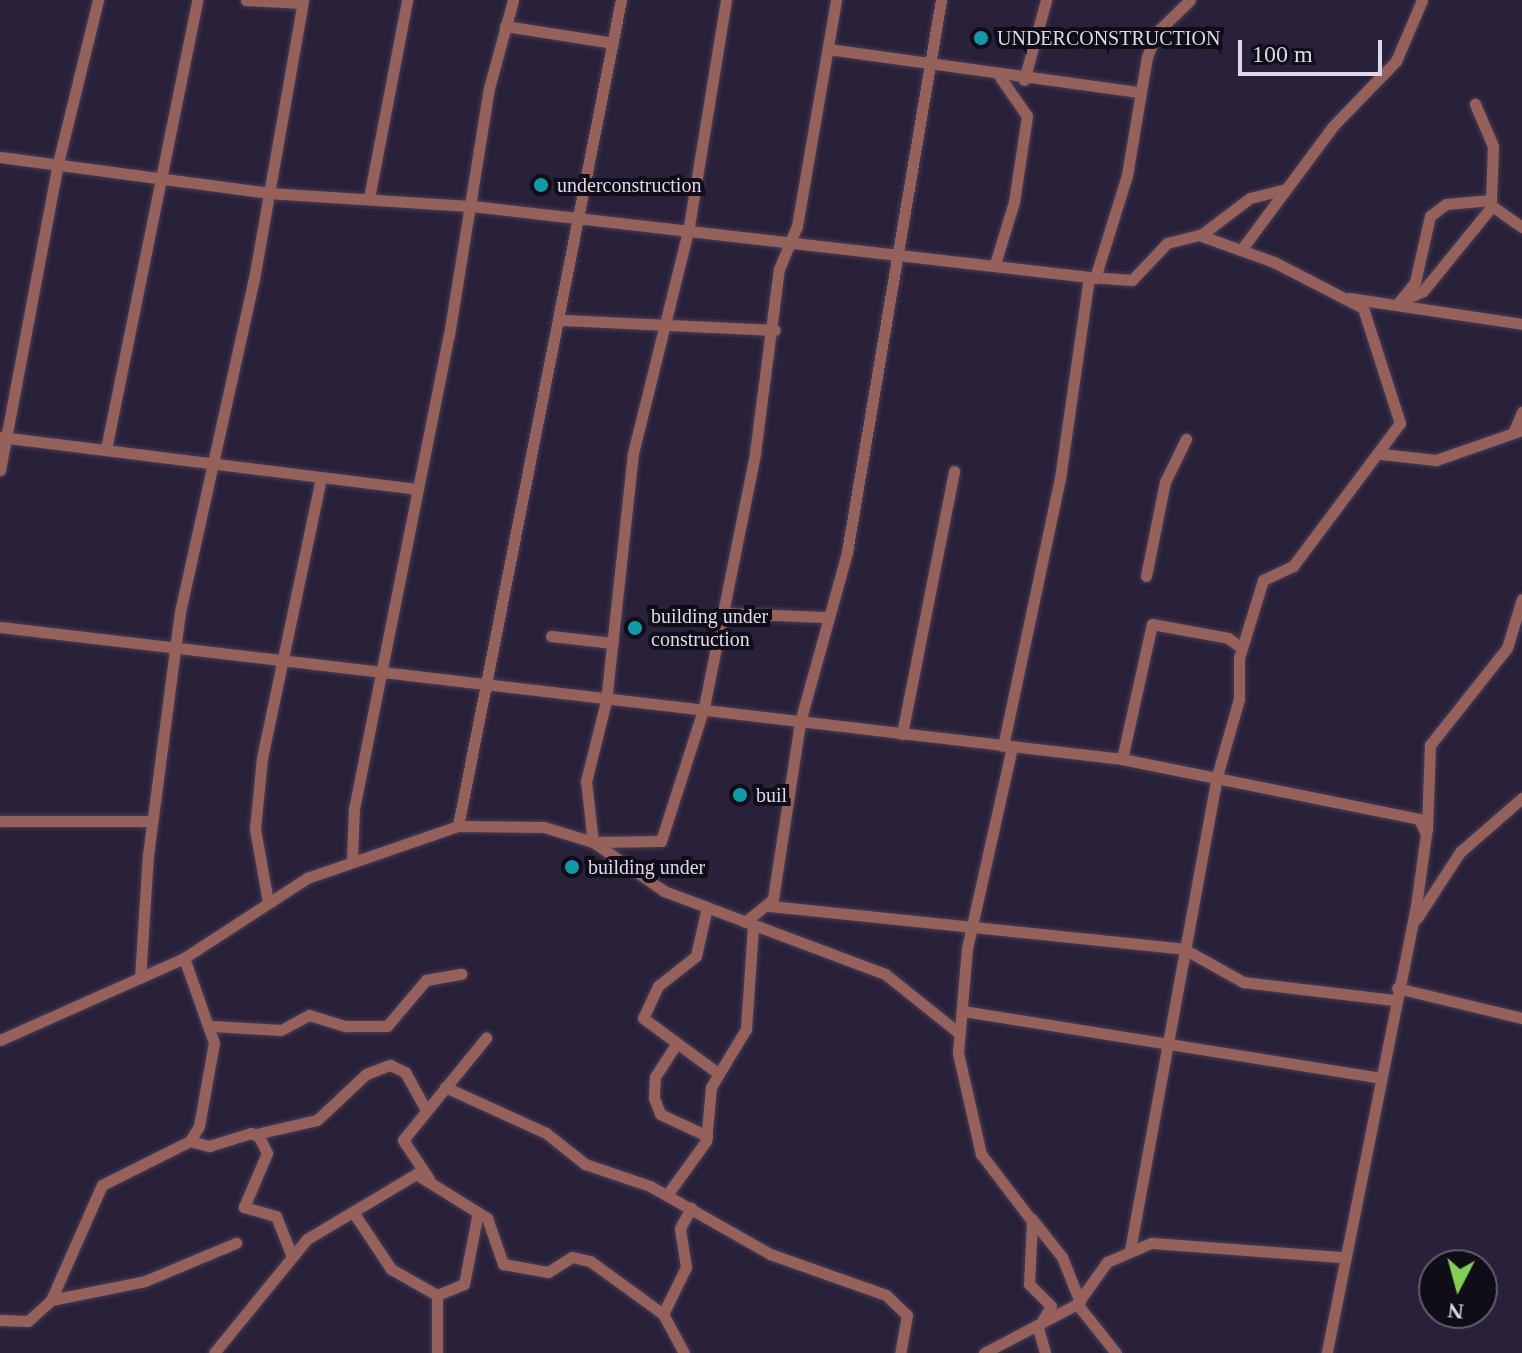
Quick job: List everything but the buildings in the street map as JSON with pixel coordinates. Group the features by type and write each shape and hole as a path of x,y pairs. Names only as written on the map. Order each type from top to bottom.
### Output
{"street":[{"path":"0,470 58,163 98,0"},
{"path":"106,449 159,175 197,0"},
{"path":"140,978 152,821 174,651 210,461 270,193 302,2 246,0"},
{"path":"369,198 407,0"},
{"path":"352,860 354,809 383,678 505,26 513,0"},
{"path":"458,826 491,686 563,320 578,217 621,0"},
{"path":"593,842 586,781 606,701 633,453 688,231 726,0"},
{"path":"593,842 661,841 704,707 725,613 775,330 779,269 790,244 836,0"},
{"path":"667,1195 707,1136 719,1074 748,1023 749,924 770,906 800,722 824,617 847,552 933,67 941,0"},
{"path":"1024,80 1046,0"},
{"path":"1116,1353 1079,1303 1062,1257 981,1154 959,1033 973,926 1065,450 1092,278 1127,175 1139,92 1156,33 1190,0"},
{"path":"1241,250 1333,126 1396,61 1422,0"},
{"path":"505,26 613,43"},
{"path":"828,49 1024,80 1139,92"},
{"path":"995,264 1016,192 1027,116 1000,76"},
{"path":"1399,302 1415,282 1430,216 1446,204 1491,200 1493,146 1475,104"},
{"path":"0,157 159,175 270,193 472,206 897,258 995,264 1092,278 1132,280 1167,243 1201,235 1250,198 1286,189"},
{"path":"1399,302 1423,291 1492,206 1522,227"},
{"path":"1130,1251 1217,776 1239,699 1242,648 1263,579 1293,566 1381,454 1399,416 1366,311 1241,250 1201,235"},
{"path":"1344,298 1399,302 1522,324"},
{"path":"563,320 775,330"},
{"path":"1381,454 1436,460 1518,430 1522,412"},
{"path":"5,437 417,489"},
{"path":"1146,576 1165,482 1186,439"},
{"path":"902,734 954,471"},
{"path":"268,902 255,829 282,664 321,477"},
{"path":"1327,1353 1341,1257 1377,1077 1412,925 1426,834 1430,745 1507,648 1522,599"},
{"path":"725,613 824,617"},
{"path":"1122,759 1149,626 1190,628 1242,648"},
{"path":"0,627 383,678 491,686 606,701 704,707 800,722 1122,759 1414,816 1426,834"},
{"path":"551,636 613,643"},
{"path":"1412,925 1460,852 1522,798"},
{"path":"0,821 152,821"},
{"path":"0,1040 184,958 268,902 352,860 458,826 544,827 593,842 664,891 885,974 959,1033"},
{"path":"770,906 1184,949 1243,982 1396,994 1522,1018"},
{"path":"707,907 696,956 658,986 643,1012 645,1022 719,1074"},
{"path":"184,958 212,1026 211,1076 190,1141"},
{"path":"212,1026 281,1030 309,1015 346,1026 387,1026 426,980 461,974"},
{"path":"963,1011 1168,1049 1282,1056 1377,1077"},
{"path":"486,1038 426,1110 403,1145 429,1179 491,1223 503,1264 548,1272 572,1257 590,1261 663,1314 684,1353"},
{"path":"675,1046 655,1077 654,1098 660,1114 707,1136"},
{"path":"0,1320 28,1321 51,1300 102,1185 190,1141 209,1146 317,1120 366,1074 390,1065 405,1072 426,1110"},
{"path":"445,1087 546,1133 585,1164 667,1195 770,1254 843,1275 896,1301 908,1322 900,1353"},
{"path":"256,1134 267,1153 244,1207 276,1216 291,1254"},
{"path":"214,1353 291,1254 406,1175 429,1179"},
{"path":"663,1314 686,1267 680,1228 691,1208"},
{"path":"353,1212 391,1269 437,1295"},
{"path":"437,1295 464,1284 478,1212"},
{"path":"1031,1218 1029,1284 1051,1306 1038,1328 1045,1353"},
{"path":"984,1353 1038,1328 1079,1303 1107,1262 1157,1242 1210,1242 1341,1257"},
{"path":"51,1300 145,1281 236,1243"},
{"path":"437,1295 437,1353"}],"place":[{"name":"UNDERCONSTRUCTION","path":"981,38"},
{"name":"underconstruction","path":"541,185"},
{"name":"building under construction","path":"635,628"},
{"name":"buil","path":"740,795"},
{"name":"building under","path":"572,867"}]}
